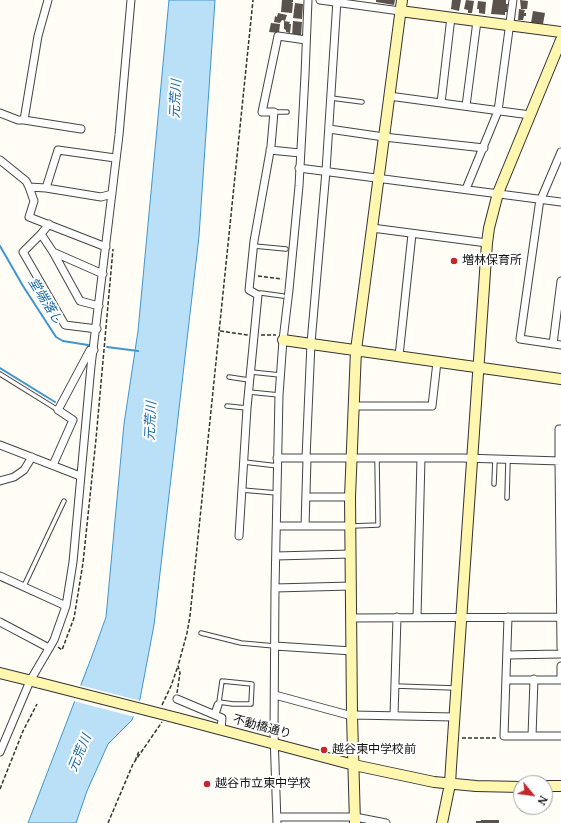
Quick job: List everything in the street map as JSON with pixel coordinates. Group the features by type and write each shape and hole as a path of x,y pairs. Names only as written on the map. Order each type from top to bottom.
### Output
{"street":[{"path":"24,120 38,36 48,0"},
{"path":"0,752 54,640 66,606 73,562 80,476 115,158 119,135 131,0"},
{"path":"308,0 299,168 289,290 282,340 279,395 275,588 275,744 277,820 355,820 386,823"},
{"path":"320,0 337,1 400,11 561,32"},
{"path":"355,820 352,715 350,497 356,350 402,0"},
{"path":"466,189 498,111 513,0"},
{"path":"306,526 311,343 326,171 337,1"},
{"path":"441,103 451,17"},
{"path":"466,106 477,21"},
{"path":"239,536 247,408 257,294 249,290 250,276 270,150 274,112 262,112 278,36 306,40"},
{"path":"442,823 450,784 487,242 498,193 561,40"},
{"path":"389,96 530,114"},
{"path":"0,113 18,120 81,129"},
{"path":"329,129 384,137 484,148"},
{"path":"46,188 58,150 115,158"},
{"path":"270,150 300,153"},
{"path":"561,152 540,199 520,339 561,345"},
{"path":"0,160 26,181 34,201 29,217 106,247"},
{"path":"299,168 561,202"},
{"path":"29,187 46,188 100,197 111,204"},
{"path":"100,197 112,194"},
{"path":"49,224 23,252 65,325 97,329"},
{"path":"372,228 487,242"},
{"path":"41,234 53,252 80,301 99,306"},
{"path":"399,356 412,234"},
{"path":"53,252 103,274"},
{"path":"553,344 561,282"},
{"path":"282,340 561,379"},
{"path":"53,465 73,420 58,410 90,350 94,350"},
{"path":"354,406 432,406 437,362"},
{"path":"561,429 559,429 561,648"},
{"path":"0,445 80,476"},
{"path":"0,480 14,477 24,470 32,457"},
{"path":"278,462 307,458 473,458 560,461"},
{"path":"417,617 421,458"},
{"path":"306,497 350,497"},
{"path":"277,526 351,526"},
{"path":"276,556 351,554"},
{"path":"0,576 66,606"},
{"path":"275,588 351,586"},
{"path":"508,617 504,736 561,736"},
{"path":"352,618 561,617"},
{"path":"394,716 396,618"},
{"path":"0,622 49,648"},
{"path":"275,646 352,650"},
{"path":"507,655 561,654"},
{"path":"506,680 561,680 561,666"},
{"name":"不動橋通り","path":"0,673 354,765 450,784 513,787"},
{"path":"532,736 534,679"},
{"path":"275,695 352,715 454,717"},
{"path":"177,699 222,718 221,730"},
{"path":"215,714 218,704"}],"lane":[{"path":"331,98 362,102"},
{"path":"274,112 287,112"},
{"path":"254,246 286,249"},
{"path":"257,294 261,293 283,296"},
{"path":"251,372 280,375"},
{"path":"0,374 58,410"},
{"path":"230,377 250,380"},
{"path":"249,392 279,395"},
{"path":"227,406 247,408"},
{"path":"351,526 378,525 377,459"},
{"path":"494,484 495,459"},
{"path":"507,498 508,460"},
{"path":"243,462 278,462"},
{"path":"242,490 278,493"},
{"path":"24,586 64,502"},
{"path":"201,633 241,643 275,646"},
{"path":"222,681 252,684 251,704 218,704 222,681"},
{"path":"395,686 456,688"}],"path":[{"path":"162,705 178,666 190,616 253,0"},
{"path":"62,650 74,618 83,563 114,243"},
{"path":"250,276 283,279"},
{"path":"220,331 226,332"},
{"path":"177,699 180,673 178,666"},
{"path":"0,789 23,731 37,704"},
{"path":"133,764 163,720"},
{"path":"460,738 500,738 504,736"},
{"path":"108,823 139,751"}],"water":[{"name":"元荒川","path":"169,0 215,0 199,236 154,625 140,699 132,720 108,744 87,791 76,823 28,823 106,617 124,424 138,331"}],"pier":[{"path":"79,685 141,701 135,717 73,701"}],"building":[{"path":"282,0 293,0 293,2 291,2 293,3 292,13 281,12"},
{"path":"376,0 395,0 394,5 376,2"},
{"path":"452,0 461,0 459,11 451,9"},
{"path":"466,0 474,1 472,13 468,13 468,10 464,9"},
{"path":"493,0 506,0 506,4 508,4 505,15 491,14"},
{"path":"520,0 528,1 527,9 521,9"},
{"path":"478,1 486,2 485,14 479,13 479,9 477,9"},
{"path":"295,3 303,4 302,19 293,18"},
{"path":"519,9 525,10 524,13 526,13 526,16 524,16 523,20 518,20"},
{"path":"533,11 545,13 543,24 531,23"},
{"path":"278,13 287,15 285,21 282,20 280,23 274,22 275,16 277,17"},
{"path":"284,21 290,22 289,24 291,24 290,33 286,32 284,29"},
{"path":"293,21 302,22 301,36 292,36"},
{"path":"271,23 280,24 279,33 269,32"},
{"path":"499,820 499,823 476,823 476,821"}],"waterway":[{"name":"堂端落し","path":"0,246 23,286 56,337 63,341 88,345"},
{"name":"堂端落し","path":"107,347 138,351"},
{"path":"0,368 55,402"}],"place":[{"name":"増林保育所","path":"454,261"},
{"name":"越谷東中学校前","path":"324,750"},
{"name":"越谷市立東中学校","path":"207,784"}]}
